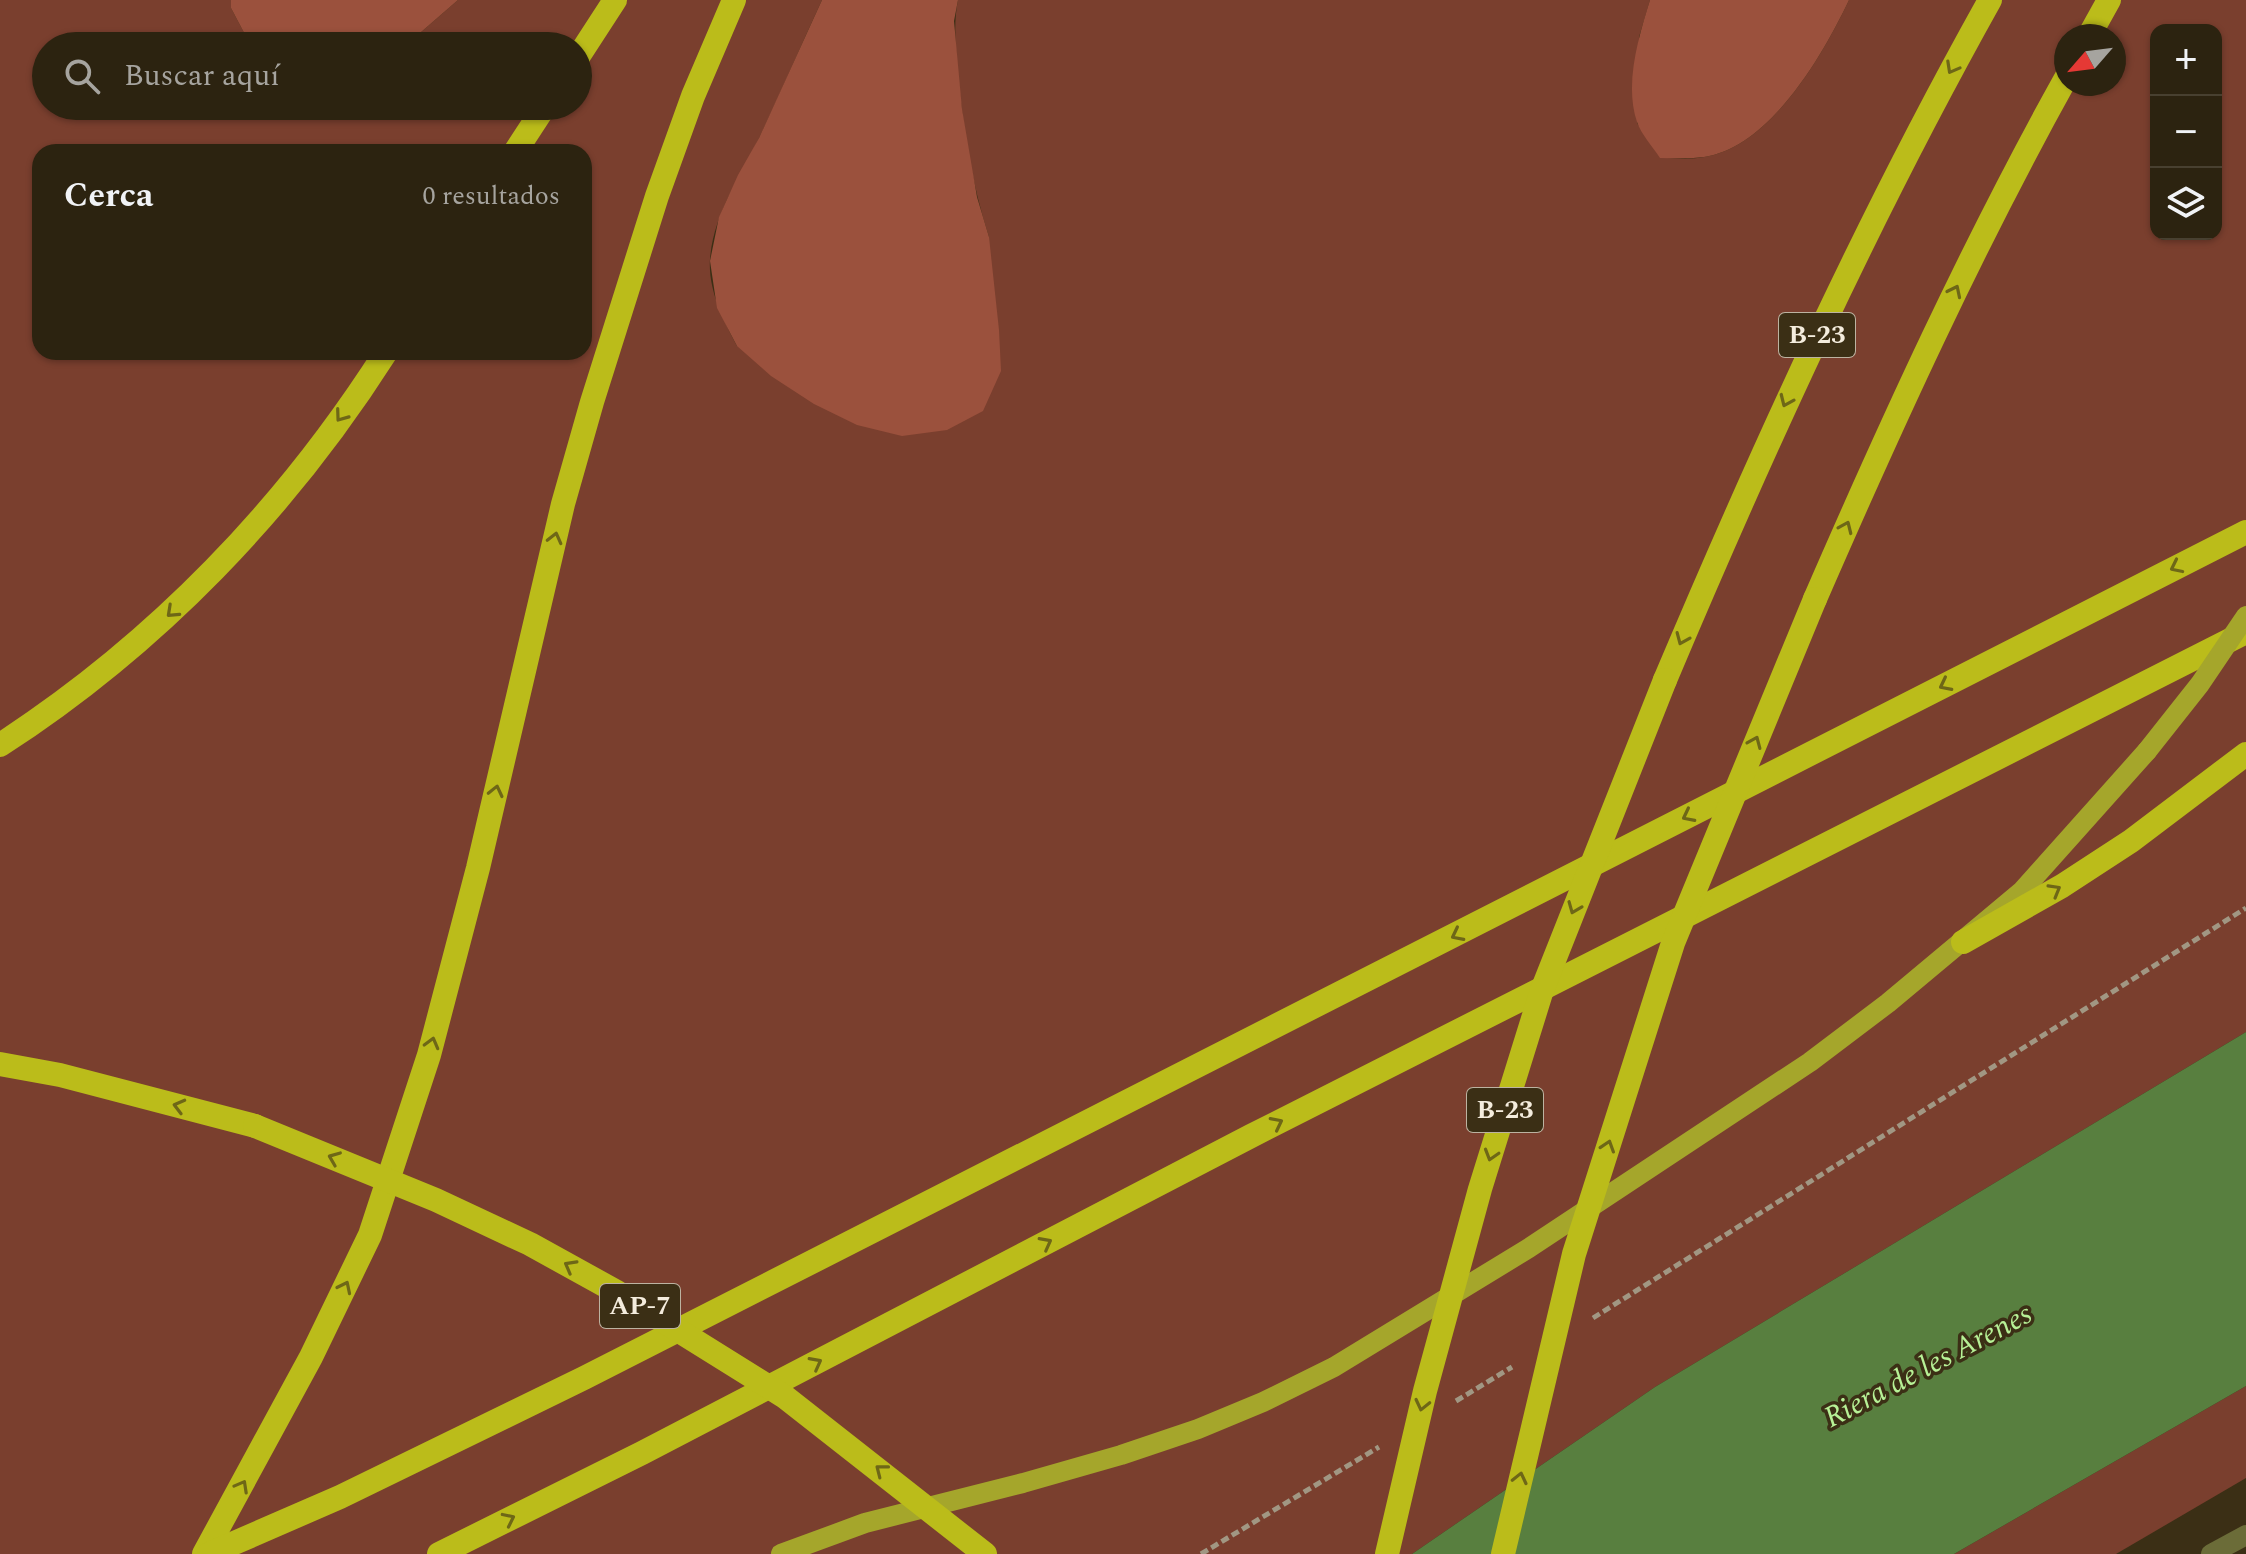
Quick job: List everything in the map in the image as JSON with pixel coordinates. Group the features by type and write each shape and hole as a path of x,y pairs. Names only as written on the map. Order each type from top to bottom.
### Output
{"highway":[{"path":"592,35 615,0"},
{"path":"206,1554 311,1357 370,1235 429,1055 478,868 560,518 588,417 657,196 693,96 734,0"},
{"name":"B-23","path":"1387,1554 1425,1391 1480,1189 1541,993 1665,680 1805,359 1907,155 1990,0"},
{"path":"2096,24 2109,0"},
{"path":"1503,1554 1574,1254 1673,943 1815,599 1897,413 2004,192 2056,96"},
{"path":"520,144 536,120"},
{"path":"0,745 53,711 131,650 200,586 263,518 380,360"},
{"path":"206,1554 340,1497 584,1378 2246,532"},
{"path":"439,1554 642,1453 1251,1136 2246,632"},
{"path":"1963,942 2062,886 2131,841 2246,754"},
{"name":"AP-7","path":"0,1064 60,1075 255,1126 436,1200 530,1244 615,1291 785,1397 985,1554"}],"main road":[{"path":"781,1554 865,1523 1023,1483 1198,1429 1334,1367 1529,1248 1810,1062 1963,942 2040,873 2147,751 2200,684 2246,616"}],"street":[{"path":"2211,1554 2246,1535"}],"path":[{"path":"1585,1323 2246,908"},
{"path":"1449,1405 1517,1364"},
{"path":"1201,1554 1381,1446"}],"shaded area":[{"path":"0,0 231,0 231,8 244,32 32,32 32,120 592,120 592,32 421,32 458,0 822,0 730,195 713,242 710,271 714,293 737,346 989,237 973,177 963,115 955,37 958,0 1650,0 1639,37 1637,123 1661,158 1688,159 1728,150 1751,136 1772,117 1809,71 1849,0 2246,0 2246,1032 1655,1387 1412,1554 0,1554"},
{"path":"231,0 458,0 421,32 244,32 231,8"},
{"path":"822,0 958,0 954,21 962,109 977,197 989,237 1001,371 983,411 947,430 902,436 857,425 814,404 771,376 737,346 717,308 710,261 719,217"},
{"path":"1650,0 1849,0 1825,46 1792,95 1751,136 1728,150 1704,157 1660,158 1639,127 1632,92 1634,60"},
{"path":"2246,1386 2246,1478 2116,1554 1954,1554"}],"water":[{"name":"Riera de les Arenes","path":"2246,1032 2246,1386 1954,1554 1412,1554 1655,1387"}]}
